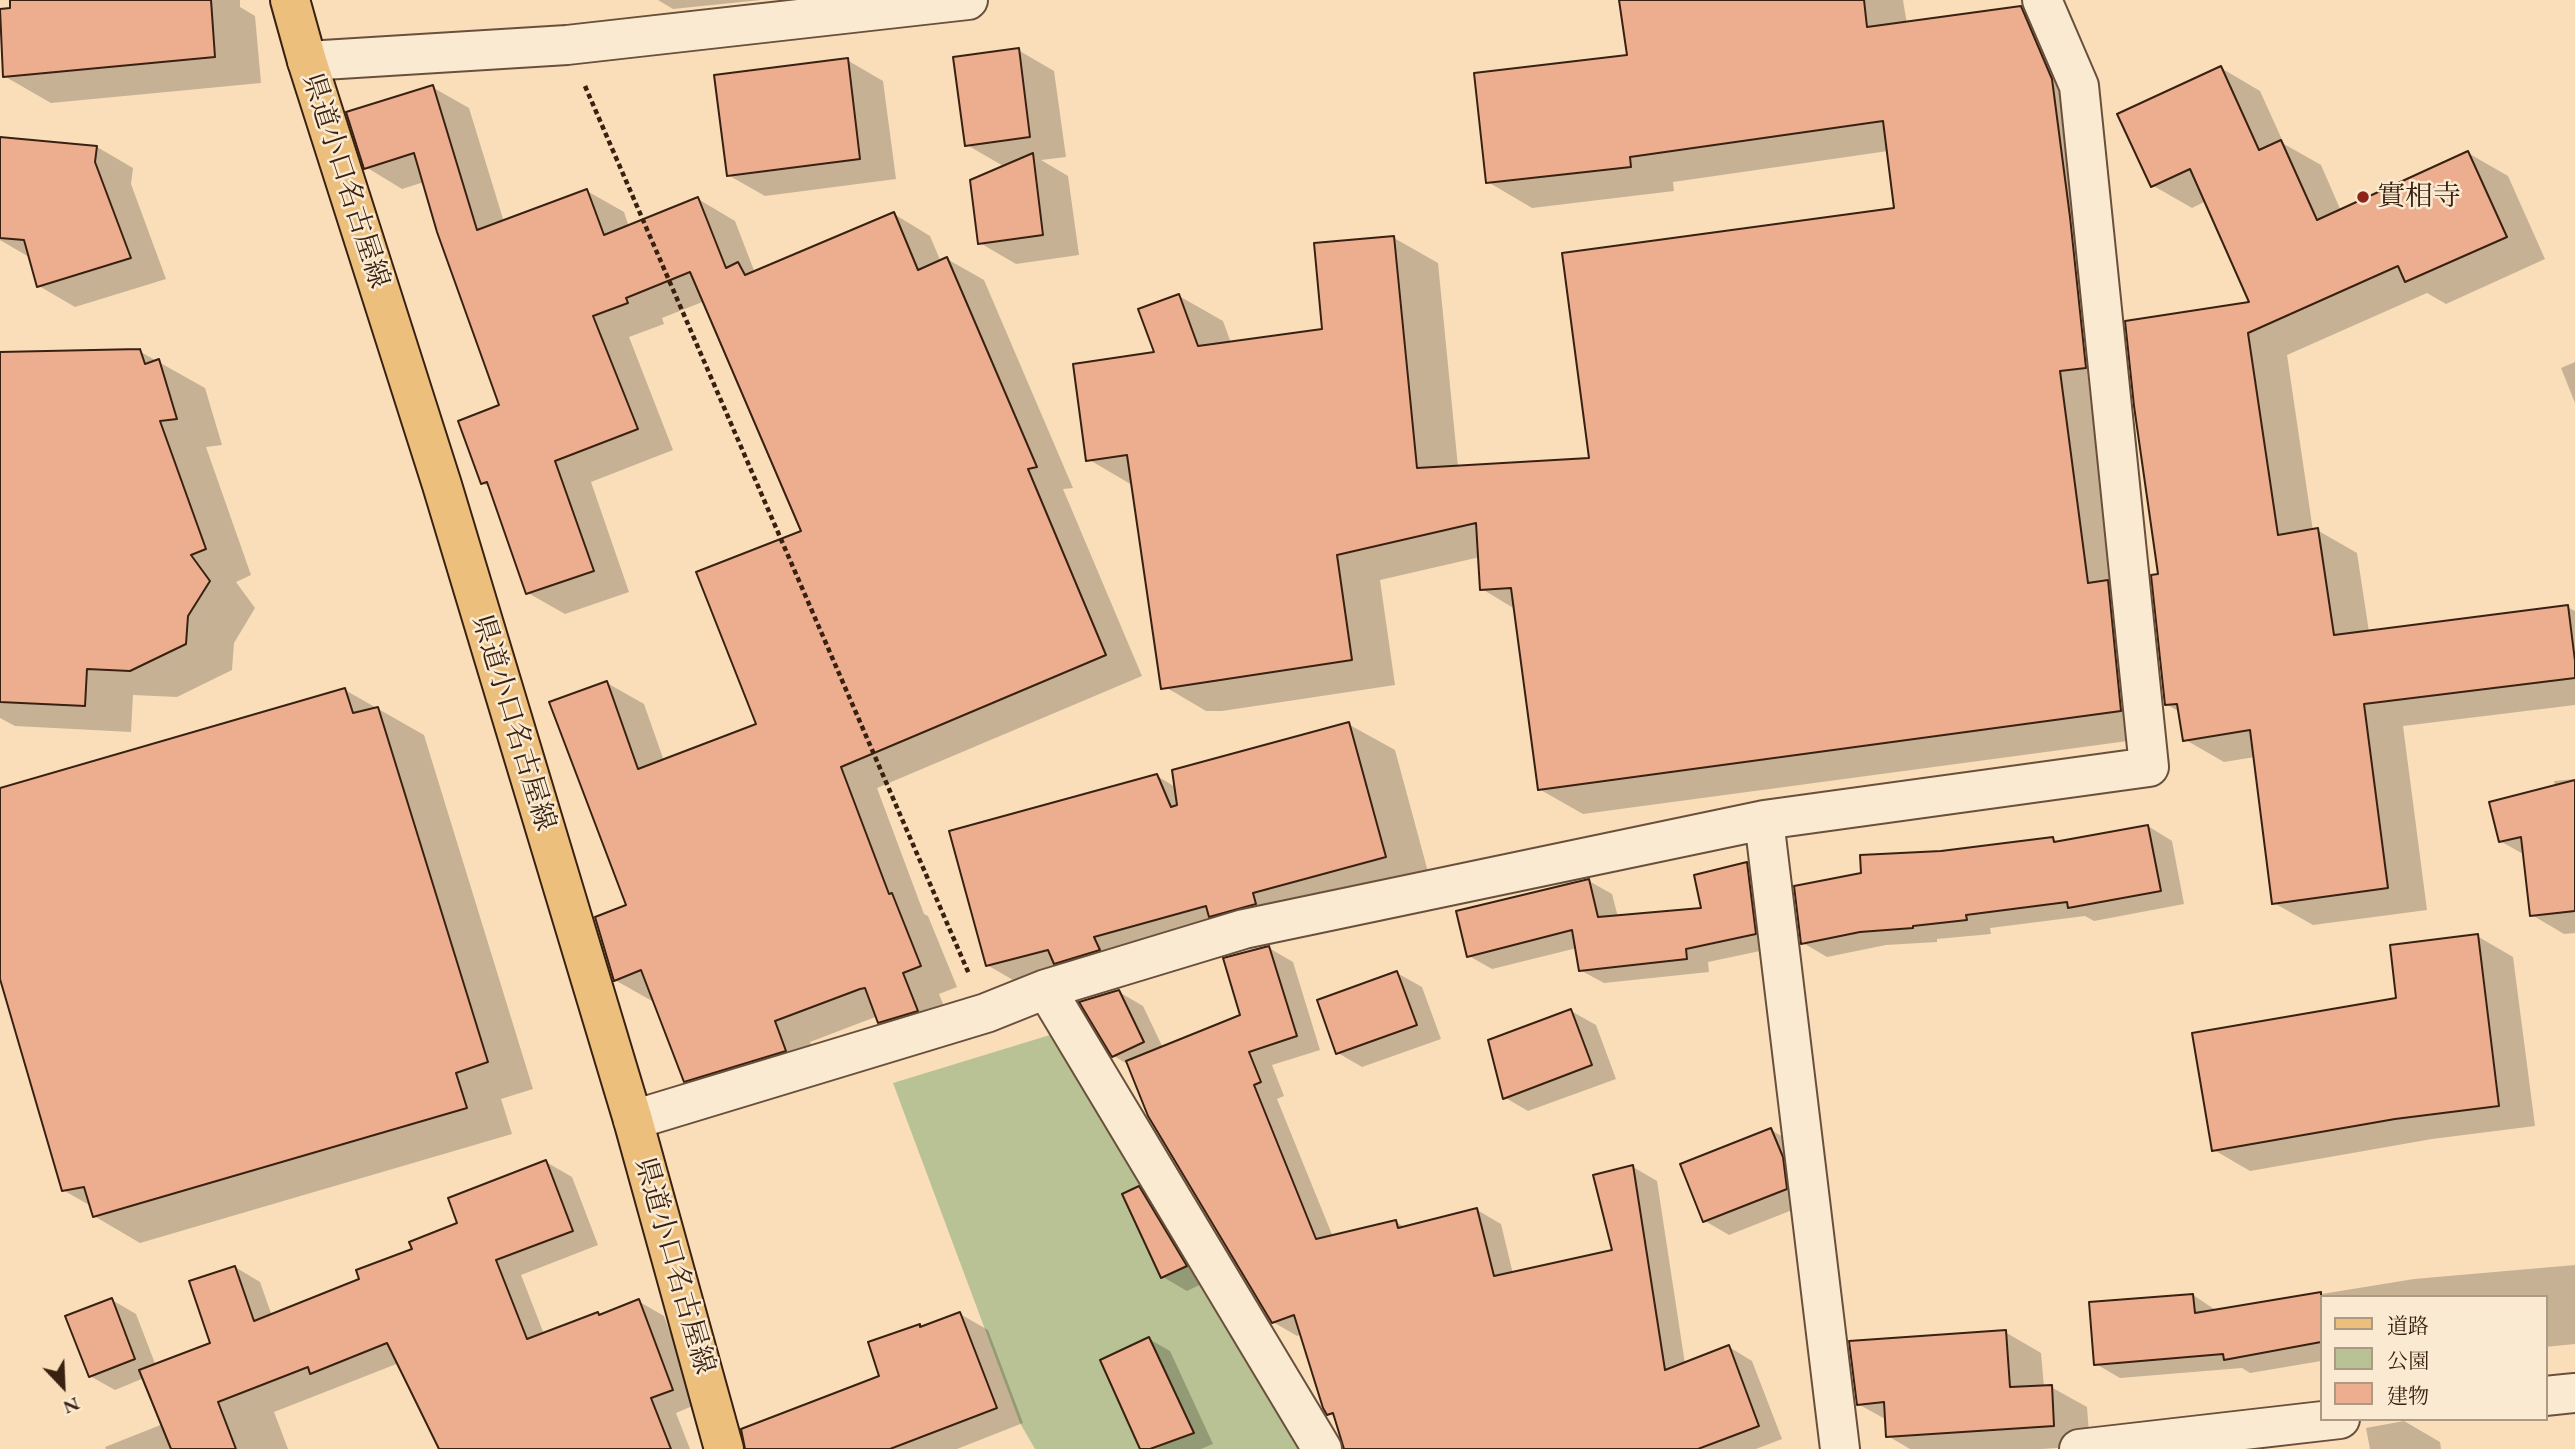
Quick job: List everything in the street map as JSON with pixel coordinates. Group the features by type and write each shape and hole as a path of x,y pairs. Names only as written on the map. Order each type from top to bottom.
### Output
{"main road":[{"name":"県道小口名古屋線","path":"290,0 442,485 633,1121 724,1449"}],"street":[{"path":"633,1121 986,1013 1046,989 1244,929 1763,820 2149,767 2079,86 2042,0"},
{"path":"307,61 567,45 950,1"},
{"path":"1763,820 1840,1449"},
{"path":"1046,989 1322,1449"},
{"path":"2547,1396 2575,1392"},
{"path":"2079,1449 2323,1421"}],"path":[{"path":"567,45 986,1013"}],"green space":[{"path":"1063,1031 1310,1449 1035,1449 1020,1423 893,1083"}],"building":[{"path":"10,0 211,0 215,57 3,77 0,9 10,8"},
{"path":"1619,0 1864,0 1867,27 2021,6 2052,79 2086,368 2060,371 2088,583 2108,580 2121,711 1538,790 1511,588 1480,590 1476,523 1337,555 1352,660 1161,689 1127,455 1086,461 1073,364 1154,352 1138,309 1179,294 1198,346 1322,329 1314,243 1394,236 1417,468 1589,458 1562,253 1894,208 1883,121 1630,157 1631,167 1486,183 1474,73 1627,55"},
{"path":"1019,48 1030,137 965,146 953,57"},
{"path":"848,58 860,159 727,176 714,75"},
{"path":"2221,66 2259,150 2281,140 2317,220 2468,151 2507,237 2405,282 2398,266 2248,333 2278,535 2318,528 2334,635 2568,605 2575,661 2575,678 2364,704 2388,888 2272,904 2250,730 2183,741 2177,704 2165,705 2151,575 2158,574 2125,321 2249,302 2190,169 2151,187 2117,114"},
{"path":"433,85 477,230 587,189 604,235 698,197 726,268 738,262 745,275 894,212 918,270 947,257 1037,467 1028,469 1106,655 841,767 889,894 892,893 921,966 903,973 918,1011 878,1023 865,988 860,989 775,1021 786,1051 684,1082 641,970 614,981 595,917 626,905 549,702 607,681 638,769 756,724 696,572 801,531 690,272 626,298 628,303 593,316 638,429 555,461 594,571 526,594 487,482 481,484 458,421 499,405 437,232 414,153 364,169 346,112"},
{"path":"0,137 97,146 95,162 131,258 37,287 24,240 0,238"},
{"path":"1033,153 1043,235 978,244 970,180"},
{"path":"140,349 145,364 159,359 177,419 160,421 206,549 191,555 210,581 188,616 186,644 130,671 87,669 85,706 0,702 0,352"},
{"path":"345,688 353,713 378,707 488,1062 456,1073 467,1108 93,1217 84,1187 62,1191 0,979 0,788"},
{"path":"1349,722 1386,857 1253,893 1256,904 1209,917 1206,906 1094,937 1100,950 1054,964 1048,950 986,966 949,831 1157,774 1171,807 1177,805 1172,770"},
{"path":"2575,780 2575,911 2530,916 2521,837 2499,842 2489,802"},
{"path":"2148,825 2161,891 2068,908 2067,902 1966,915 1967,920 1860,932 1801,944 1794,886 1861,873 1860,855 1941,851 2053,837 2054,842"},
{"path":"1747,862 1756,934 1686,949 1687,959 1579,971 1572,930 1467,957 1456,911 1589,879 1598,917 1701,908 1694,875"},
{"path":"2478,934 2499,1106 2395,1119 2212,1151 2192,1033 2396,998 2390,945"},
{"path":"1269,946 1297,1036 1249,1052 1261,1082 1254,1085 1316,1239 1396,1220 1398,1228 1477,1208 1494,1276 1612,1250 1593,1175 1633,1165 1665,1370 1729,1345 1759,1426 1698,1449 1344,1449 1333,1413 1327,1415 1323,1408 1294,1315 1272,1323 1148,1116 1126,1061 1240,1015 1223,958"},
{"path":"1397,971 1417,1025 1336,1054 1317,1000"},
{"path":"1119,990 1144,1042 1112,1057 1079,1002"},
{"path":"1571,1009 1592,1065 1503,1099 1488,1040"},
{"path":"1771,1128 1783,1157 1787,1189 1703,1222 1680,1164"},
{"path":"546,1160 573,1231 496,1260 527,1339 639,1299 673,1390 651,1398 671,1449 439,1449 387,1343 310,1374 308,1367 218,1402 236,1449 171,1449 139,1370 210,1343 189,1281 235,1266 254,1321 359,1279 356,1270 412,1249 409,1242 457,1223 448,1198"},
{"path":"1139,1186 1187,1266 1161,1278 1122,1194"},
{"path":"2321,1292 2320,1342 2224,1360 2223,1354 2094,1365 2089,1302 2193,1294 2195,1313"},
{"path":"112,1298 135,1359 89,1377 65,1316"},
{"path":"960,1312 997,1408 890,1449 745,1449 741,1429 879,1376 868,1342"},
{"path":"2006,1330 2010,1387 2052,1385 2054,1426 1886,1437 1884,1402 1857,1405 1849,1341"},
{"path":"1149,1337 1194,1433 1150,1449 1140,1449 1100,1360"}],"place":[{"name":"實相寺","path":"2363,197"}]}
